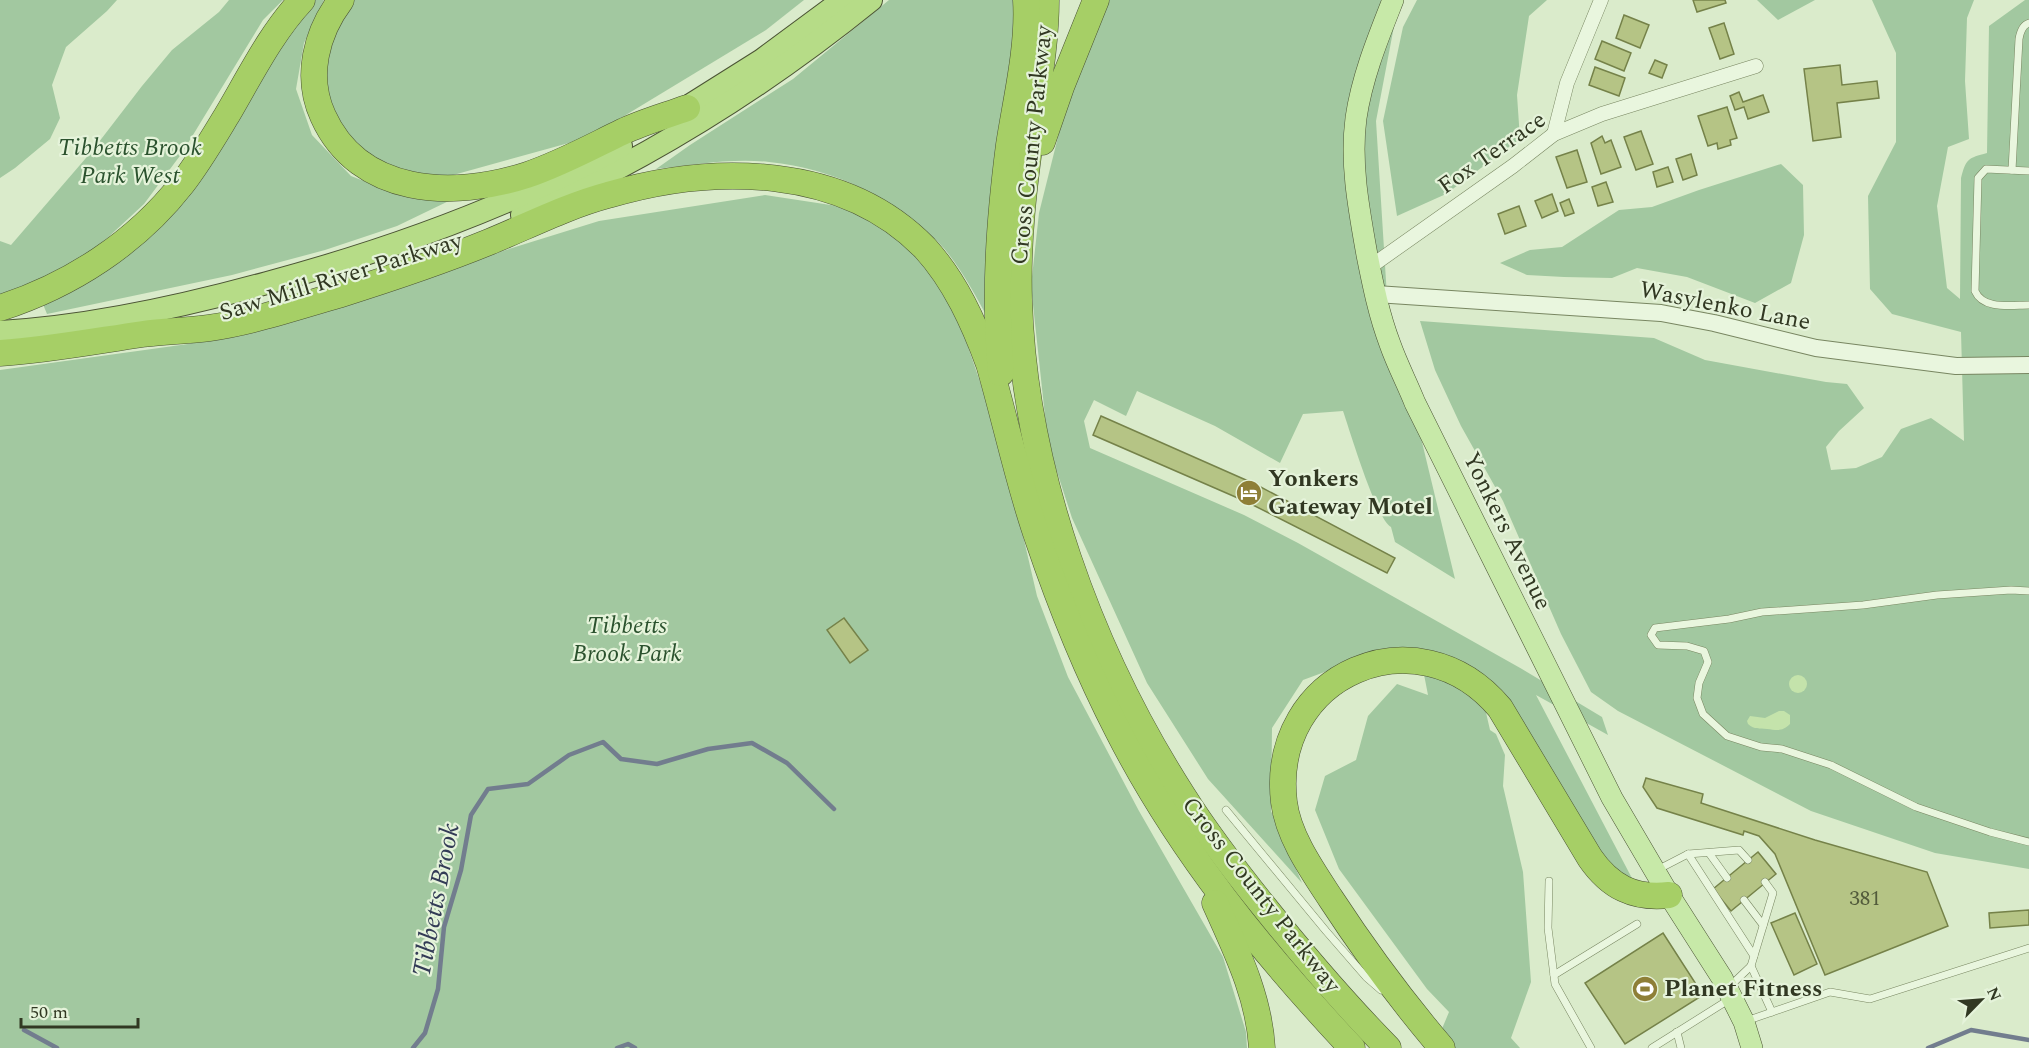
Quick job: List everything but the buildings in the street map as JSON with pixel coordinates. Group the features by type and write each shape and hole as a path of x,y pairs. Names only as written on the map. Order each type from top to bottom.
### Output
{"highway":[{"path":"0,308 38,294 83,270 130,238 158,211 194,168 276,32 302,0"},
{"path":"341,0 325,26 316,51 314,81 320,109 333,135 355,159 376,173 401,182 425,187 450,188 516,178 568,159 624,131 687,108"},
{"name":"Saw Mill River Parkway","path":"0,332 61,326 152,311 256,286 365,255 447,226 530,191 610,152 687,108 762,60 843,0"},
{"name":"Saw Mill River Parkway","path":"0,353 86,344 144,334 312,291 456,243 533,210 648,152 722,107 794,59 871,0"},
{"path":"1013,454 1001,376 996,293 999,236 1023,52 1026,0"},
{"name":"Cross County Parkway","path":"1046,0 1043,46 1022,196 1019,302 1027,392 1038,452 1058,527 1098,634 1151,742 1176,787 1205,830 1300,950 1388,1048"},
{"path":"1022,196 1057,96 1096,0"},
{"path":"144,334 210,328 321,300 418,268 576,205 624,190 714,177 796,180 836,191 874,209 909,234 939,265 962,301 981,341 1013,454"},
{"name":"Cross County Parkway","path":"1013,454 1037,537 1082,655 1134,761 1192,853 1261,945 1352,1048"},
{"path":"1437,1042 1391,985 1343,917 1307,860 1289,822 1284,803 1283,785 1286,751 1291,736 1307,707 1326,687 1337,680 1359,668 1399,660 1437,664 1463,675 1489,695 1500,708 1590,858 1604,877 1638,894 1669,895"},
{"path":"1192,853 1249,982 1259,1019 1262,1048"}],"main road":[{"name":"Yonkers Avenue","path":"1393,0 1364,81 1356,117 1354,144 1357,197 1376,294 1390,345 1415,403 1599,773 1669,895 1730,993 1744,1022 1752,1048"}],"street":[{"path":"1554,134 1567,83 1601,0"},
{"name":"Fox Terrace","path":"1370,267 1513,166 1554,134 1602,114 1756,66"},
{"name":"Wasylenko Lane","path":"1376,294 1661,313 1714,323 1816,348 1956,366 2029,365"}],"lane":[{"path":"2012,170 2019,39 2021,30 2029,23"},
{"path":"2029,171 1986,170 1978,178 1975,291 1982,302 2029,305"},
{"path":"2029,591 1937,595 1863,605 1762,612 1729,619 1655,628 1651,635 1659,645 1687,646 1704,651 1708,662 1699,683 1697,698 1703,714 1727,736 1761,747 1782,749 1831,765 1916,807 1989,832 2029,842"},
{"path":"1226,810 1366,977 1437,1042"},
{"path":"1655,871 1688,854 1739,850 1748,860"},
{"path":"1709,853 1727,878"},
{"path":"1688,854 1754,956"},
{"path":"1549,881 1548,928 1555,984 1591,1048"},
{"path":"1652,1048 1730,993 1751,966 1773,893 1765,882"},
{"path":"1744,900 1763,925"},
{"path":"1554,975 1637,924"},
{"path":"1744,1022 1830,992 1870,999 2029,948"},
{"path":"1751,966 1772,1012"},
{"path":"1677,1032 1681,1048"}],"green space":[{"name":"Tibbetts Brook Park West","path":"0,0 117,0 66,47 52,85 60,118 50,139 0,178"},
{"name":"Tibbetts Brook Park West","path":"229,0 283,0 263,20 182,153 144,204 102,243 61,271 0,300 0,241 11,245 92,151 172,50 219,12"},
{"path":"312,0 324,0 304,43 296,89 312,135 351,176 400,195 455,198 397,226 325,250 232,275 47,314 40,297 61,288 234,122"},
{"path":"353,0 804,0 766,30 611,124 576,141 446,177 403,173 366,153 343,130 327,91 323,59 336,17"},
{"path":"889,0 1020,0 990,322 960,270 938,242 901,211 860,187 816,171 769,162 726,161 656,169 793,79"},
{"path":"1103,0 1399,0 1376,121 1387,297 1455,579 1395,542 1391,527 1385,521 1371,492 1343,411 1303,414 1280,463 1215,426 1137,391 1126,416 1094,400 1084,421 1090,448 1244,515 1298,543 1522,669 1602,717 1608,735 1536,695 1635,884 1616,879 1479,682 1490,730 1496,734 1505,755 1503,786 1523,872 1531,982 1511,1038 1520,1048 1434,1048 1449,1012 1427,989 1339,869 1315,810 1325,776 1356,760 1368,716 1397,684 1428,695 1420,654 1376,653 1303,680 1272,728 1271,811 1302,883 1208,779 1147,683 1072,518 1048,444 1031,286 1039,213 1066,105"},
{"path":"1417,0 1547,0 1529,16 1517,95 1520,139 1446,194 1397,216 1383,121 1403,27"},
{"path":"1757,0 1815,0 1778,20"},
{"path":"1872,0 1974,0 1967,18 1965,81 1969,139 1948,147 1937,206 1947,288 1960,299 1961,178 1969,160 1987,153 1989,26 2025,0 2029,0 2029,869 1935,853 1811,811 1618,711 1591,692 1561,634 1503,501 1461,426 1435,370 1420,321 1654,338 1705,360 1847,384 1864,408 1839,431 1826,447 1831,470 1856,468 1882,457 1901,429 1931,418 1964,441 1961,332 1892,314 1870,289 1868,196 1896,142 1896,53"},
{"path":"1781,164 1803,185 1804,235 1791,283 1755,303 1687,277 1637,268 1612,278 1564,277 1527,275 1500,263 1530,250 1562,247 1619,210 1652,207"},
{"name":"Tibbetts Brook Park","path":"765,195 870,211 932,268 954,306 988,405 1037,596 1068,677 1139,811 1223,957 1246,1032 1247,1048 0,1048 0,370 188,344 380,289 599,221"}],"sand":[{"path":"1798,675 1804,678 1807,684 1804,690 1798,693 1792,690 1789,684 1792,678"},
{"path":"1779,711 1790,715 1790,724 1782,729 1757,728 1748,724 1750,716 1765,718"}],"waterway":[{"name":"Tibbetts Brook","path":"413,1048 425,1033 438,989 444,927 461,870 471,815 488,789 528,784 569,755 603,742 621,759 657,764 708,749 752,743 787,763 834,809"},
{"name":"Tibbetts Brook","path":"24,1030 57,1048"},
{"name":"Tibbetts Brook","path":"1928,1048 1971,1030 2029,1040"},
{"path":"617,1048 628,1044 635,1048"}],"place":[{"name":"Yonkers Gateway Motel","path":"1249,493"},
{"name":"Planet Fitness","path":"1645,989"}]}
